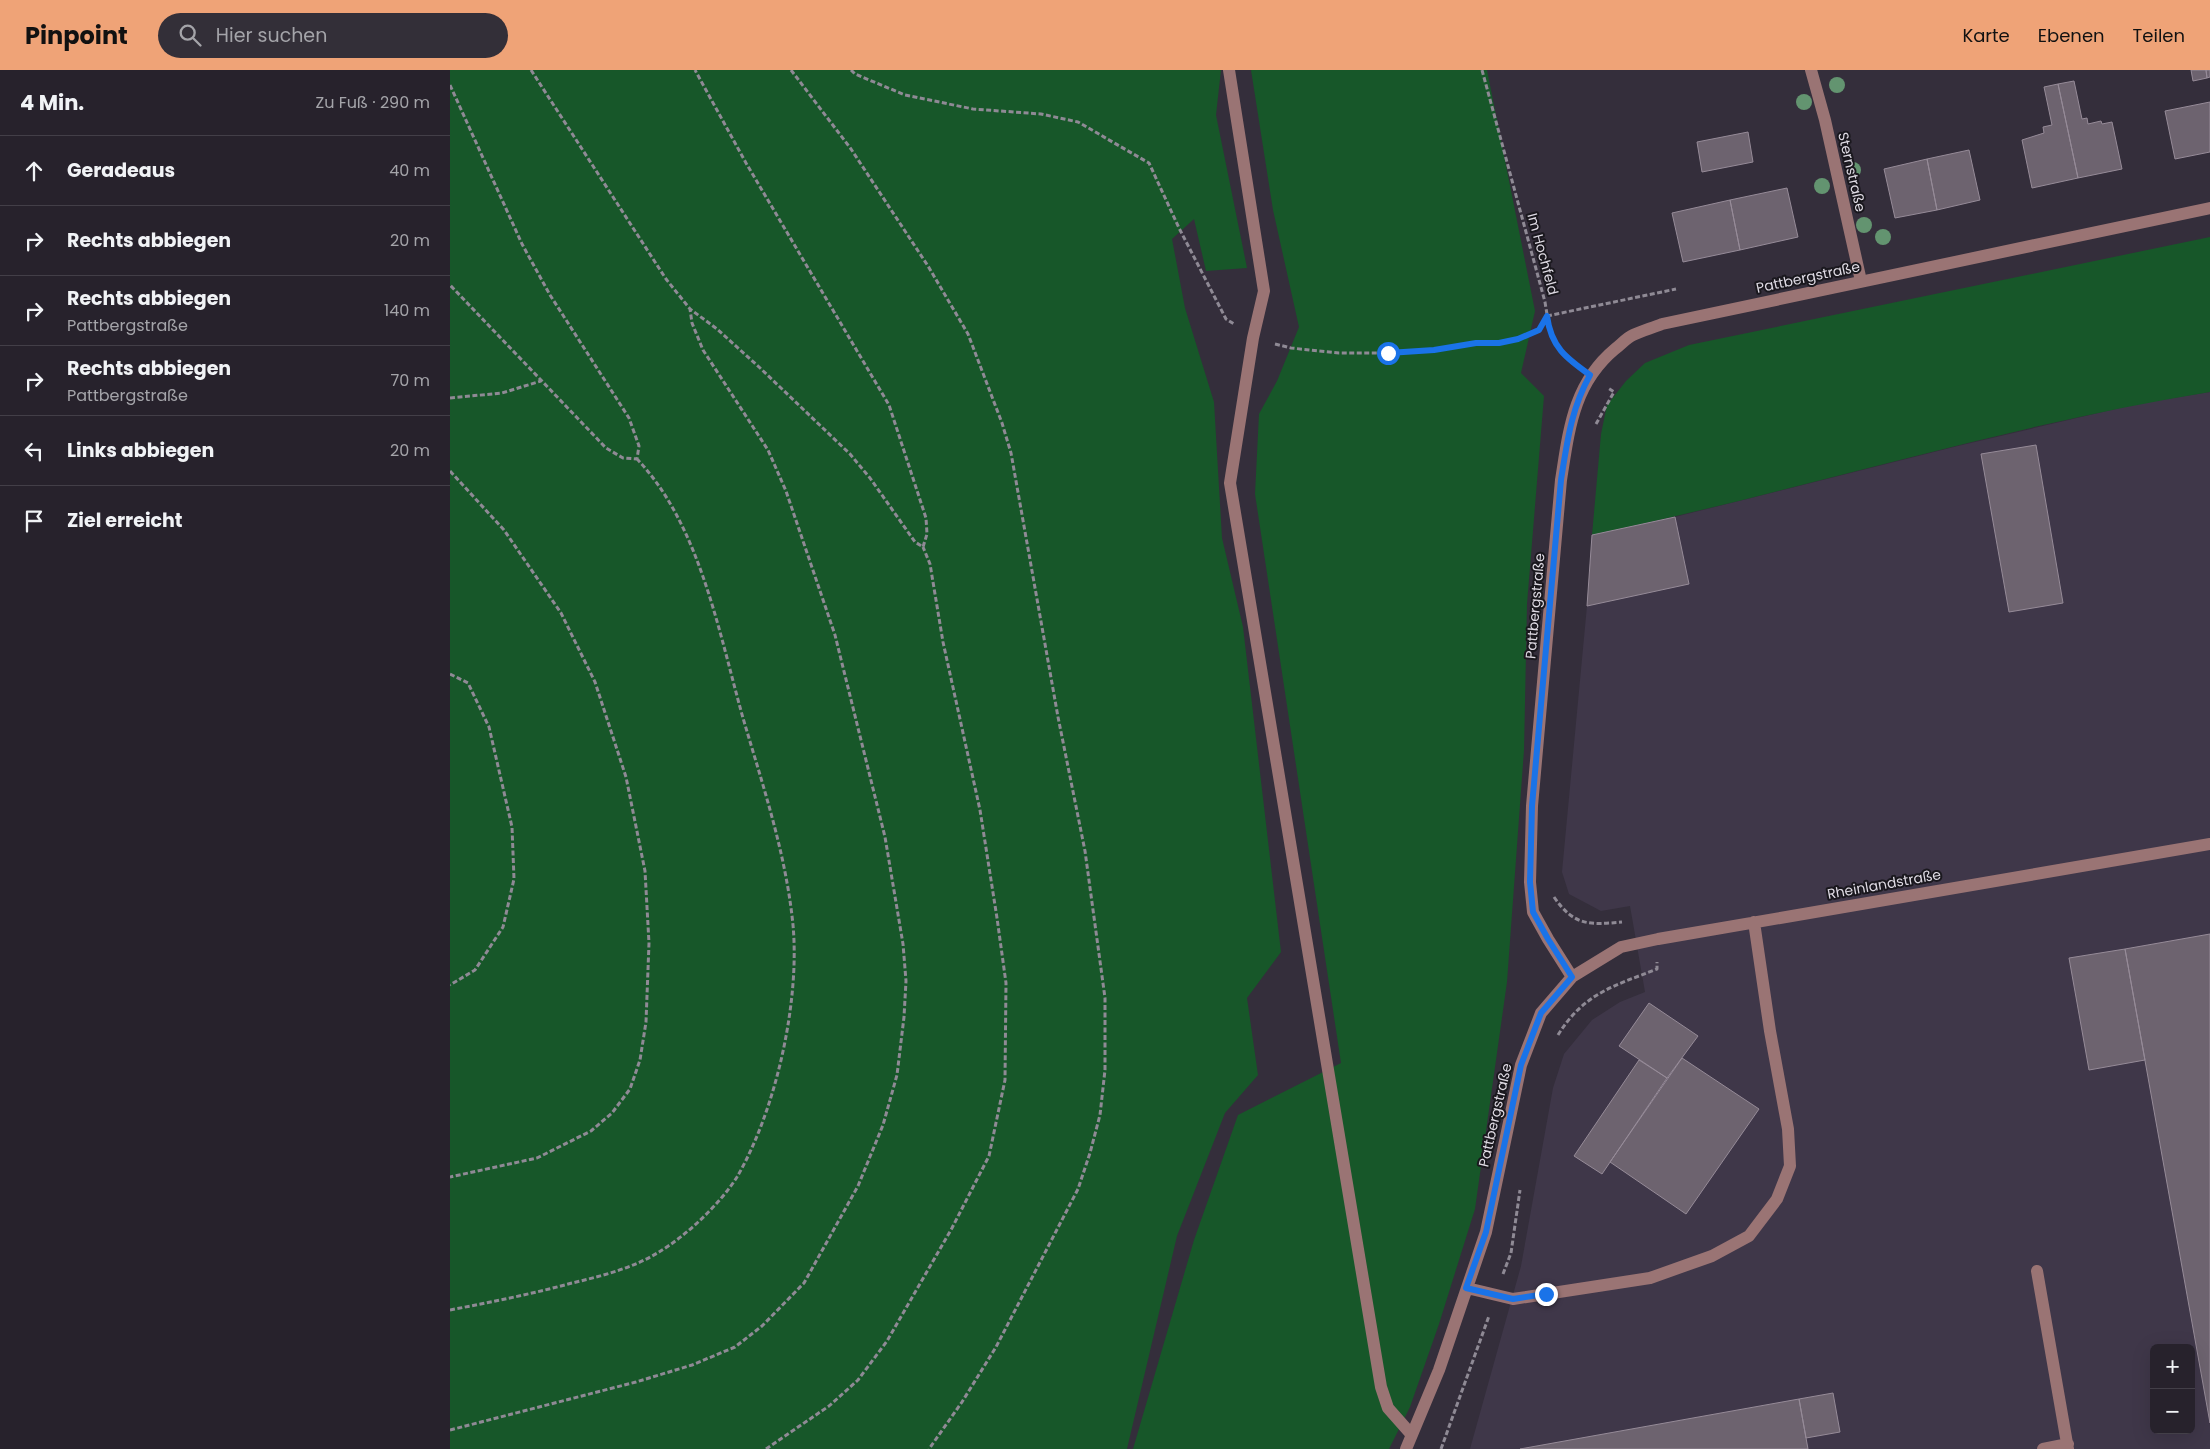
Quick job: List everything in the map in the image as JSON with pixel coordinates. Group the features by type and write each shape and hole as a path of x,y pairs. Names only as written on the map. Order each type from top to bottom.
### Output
{"street":[{"path":"1229,70 1264,291 1253,338 1230,483 1381,1387 1388,1408 1411,1434"},
{"name":"Sternstraße","path":"1811,70 1825,120 1861,281"},
{"name":"Pattbergstraße","path":"1406,1449 1439,1370 1486,1232 1521,1065 1541,1013 1572,977 1533,912 1530,882 1532,806 1561,480 1574,414 1579,396 1590,375 1605,357 1632,336 1662,324 2210,208"},
{"name":"Rheinlandstraße","path":"1572,977 1621,947 1658,939 2210,844"},
{"path":"1466,1288 1513,1299 1650,1278 1712,1256 1748,1236 1777,1199 1790,1166 1788,1128 1770,1031 1754,922"},
{"path":"2037,1271 2068,1447 2043,1449"}],"path":[{"path":"531,70 666,279 690,309 717,329 759,366 850,454 870,478 914,542 923,547 930,564 943,642 980,810 1006,983 1004,1080 989,1156 948,1236 887,1341 858,1380 829,1406 766,1449"},
{"path":"694,70 750,172 889,405 926,518 926,545 923,547"},
{"path":"791,70 851,149 938,283 968,334 1002,423 1011,453 1058,717 1085,851 1105,998 1105,1070 1100,1115 1078,1189 996,1347 962,1402 929,1449"},
{"path":"851,70 855,74 905,95 972,109 1041,114 1078,122 1149,163 1179,228 1226,319 1253,338 1291,348 1340,353 1434,350 1518,339 1539,330 1547,316"},
{"name":"Im Hochfeld","path":"1482,70 1547,316 1676,289"},
{"path":"450,85 522,244 550,295 629,418 639,446 637,459"},
{"path":"450,285 606,448 623,458 637,459 655,478 696,559 714,610 782,852 792,923 794,961 787,1024 768,1106 749,1154 735,1179 692,1228 660,1252 630,1267 520,1296 450,1310"},
{"path":"450,1430 636,1382 692,1365 735,1347 762,1326 804,1283 858,1186 884,1126 897,1075 906,981 903,944 885,837 835,635 786,491 768,450 702,350 692,323 690,309"},
{"path":"1547,316 1549,332 1556,346 1570,361 1614,392 1596,422 1594,431"},
{"path":"450,398 502,393 541,381"},
{"path":"450,472 504,530 561,613 595,682 628,786 644,871 649,943 646,1022 640,1060 630,1089 612,1113 591,1131 537,1158 450,1177"},
{"path":"450,674 468,683 489,728 512,828 514,879 503,928 475,970 450,985"},
{"path":"1553,889 1554,898 1570,917 1590,924 1629,921"},
{"path":"1554,1042 1568,1019 1596,994 1657,969 1658,939"},
{"path":"1441,1449 1511,1253 1520,1187"}],"shaded area":[{"path":"2210,392 2210,1449 1470,1449 1521,1266 1553,1088 1564,1054 1592,1020 1620,1002 1645,992 1630,906 1601,911 1569,894 1562,872 1592,535 1675,517 1958,446 2141,403"}],"green space":[{"path":"450,70 1221,70 1216,115 1247,268 1206,271 1194,219 1172,239 1185,308 1214,402 1222,538 1243,627 1281,952 1247,998 1258,1075 1225,1113 1177,1236 1127,1449 450,1449"},
{"path":"1251,70 1487,70 1535,311 1521,373 1544,396 1527,604 1524,750 1507,982 1475,1209 1439,1324 1410,1407 1389,1449 1133,1449 1194,1240 1238,1115 1341,1063 1255,494 1259,414 1277,381 1299,327 1273,210"},
{"path":"2210,237 2210,392 2054,422 1669,518 1592,535 1601,434 1607,405 1626,381 1645,363 1689,345"}],"building":[{"path":"2191,70 2206,70 2207,78 2193,81"},
{"path":"2206,70 2210,70 2210,77 2207,78"},
{"path":"2074,81 2082,119 2087,118 2088,124 2101,121 2102,124 2112,122 2122,169 2078,178 2058,84"},
{"path":"2058,84 2078,178 2032,188 2022,140 2044,133 2043,127 2052,125 2044,87"},
{"path":"2210,102 2210,152 2175,159 2165,111"},
{"path":"1748,132 1753,162 1702,172 1697,142"},
{"path":"1969,150 1980,200 1937,210 1927,159"},
{"path":"1927,159 1937,210 1895,218 1884,169"},
{"path":"1787,188 1798,237 1740,250 1730,200"},
{"path":"1730,200 1740,250 1683,262 1672,213"},
{"path":"2036,445 2063,603 2009,612 1981,454"},
{"path":"1675,517 1689,584 1587,606 1592,535"},
{"path":"2210,934 2210,1423 2125,949"},
{"path":"2125,949 2145,1060 2089,1070 2069,958"},
{"path":"1649,1003 1698,1036 1667,1078 1619,1046"},
{"path":"1682,1058 1759,1109 1686,1214 1610,1162"},
{"path":"1639,1060 1667,1078 1602,1174 1574,1156"},
{"path":"1833,1393 1840,1432 1806,1438 1799,1399"},
{"path":"1799,1399 1808,1449 1520,1449"}],"route":[{"path":"1388,353 1434,350 1518,339 1539,330 1547,316 1549,332 1556,346 1570,361 1590,375 1579,396 1569,432 1561,480 1532,806 1530,882 1533,912 1572,977 1541,1013 1521,1065 1486,1232 1466,1288 1513,1299 1546,1294"}]}
